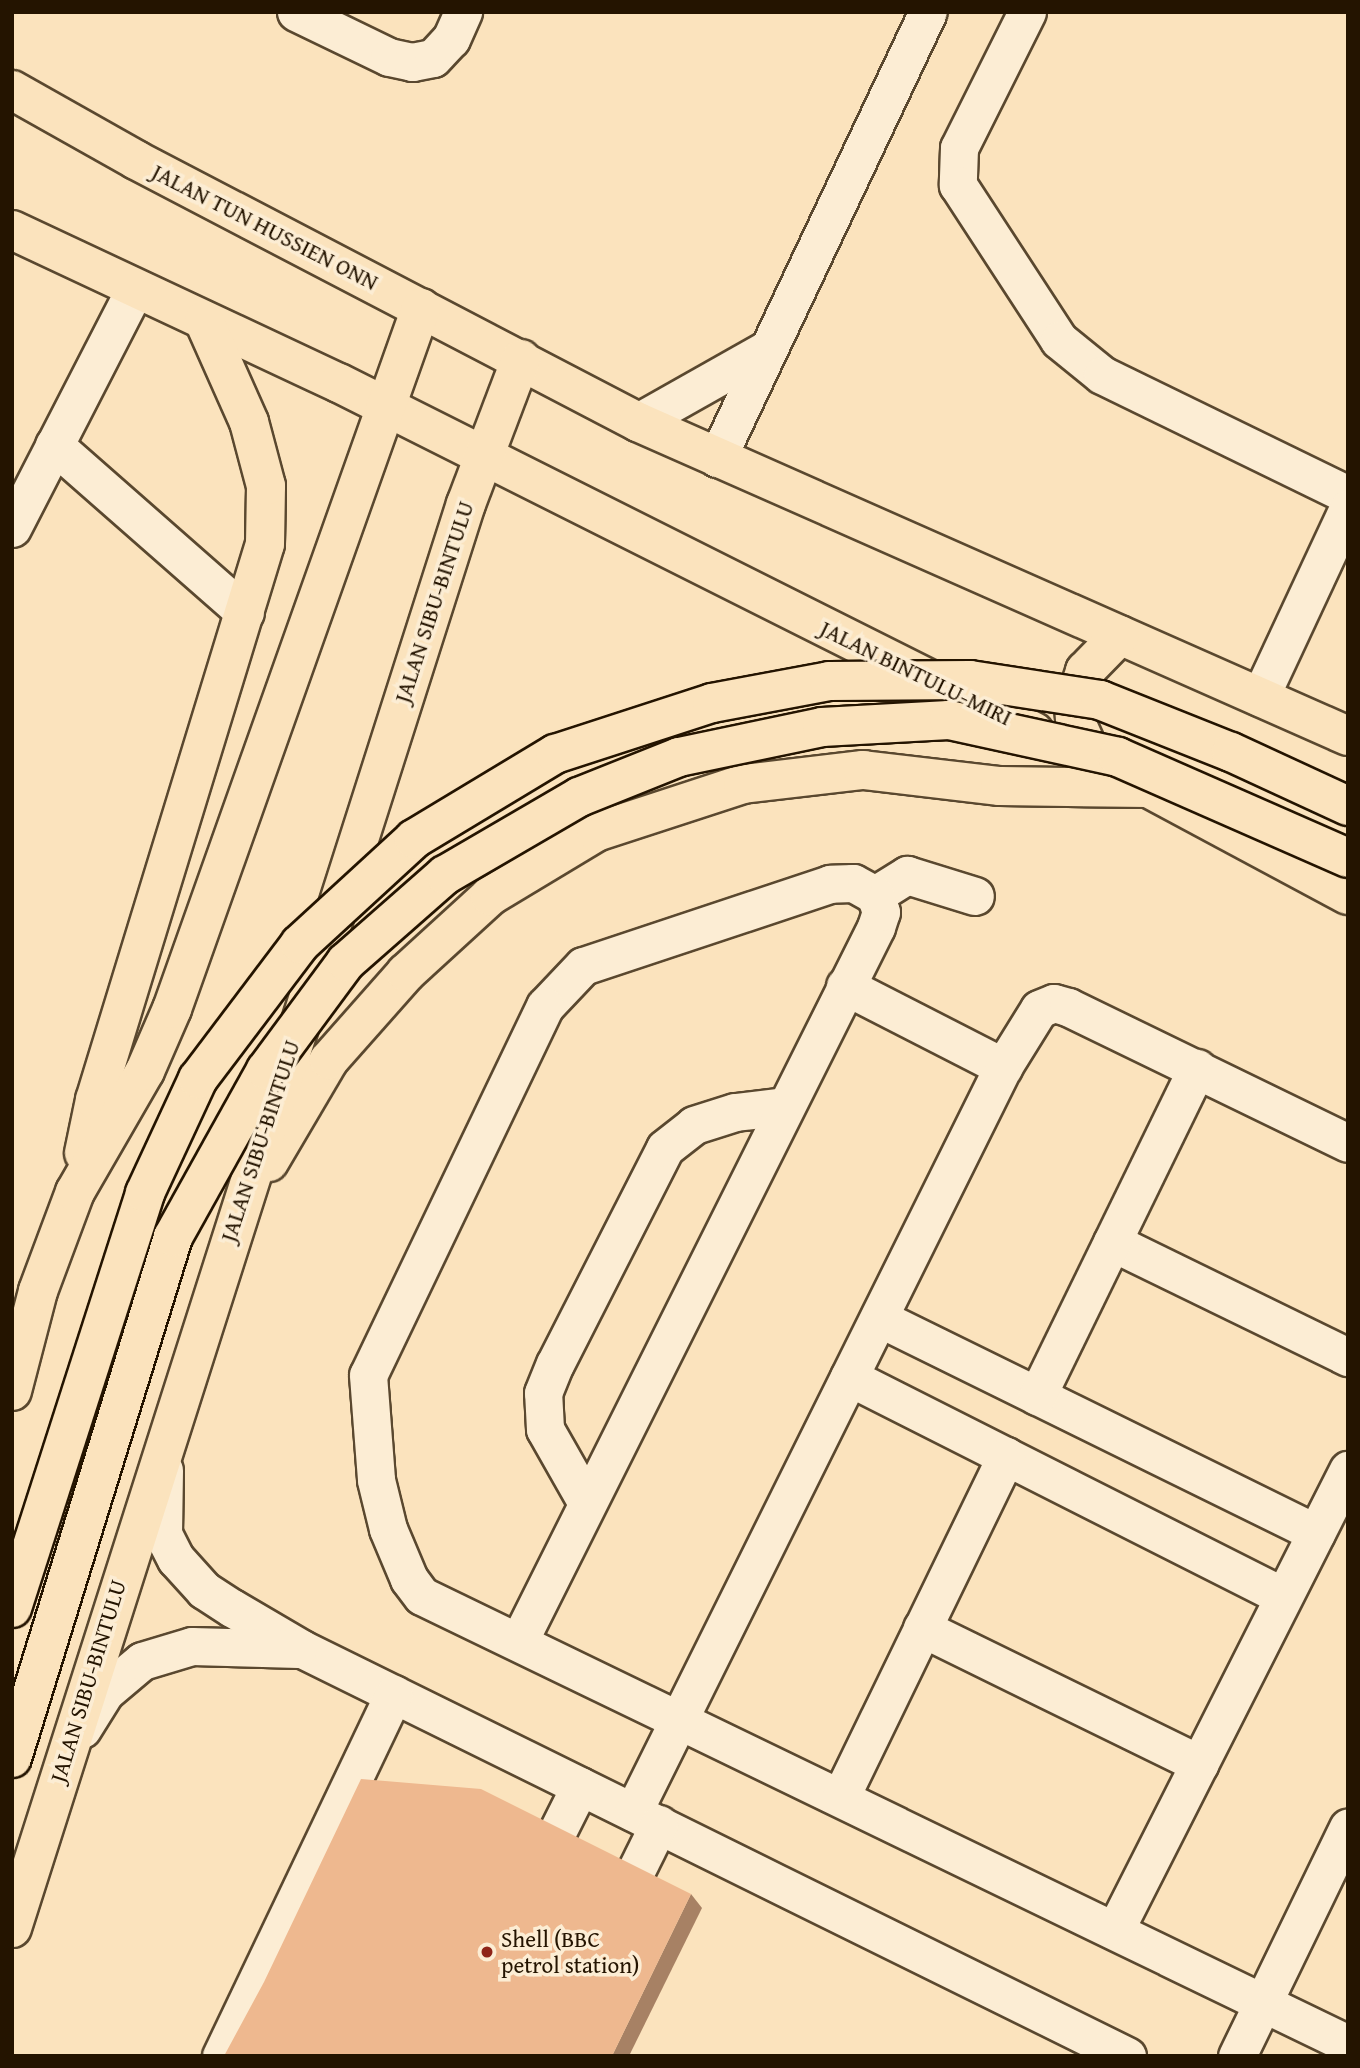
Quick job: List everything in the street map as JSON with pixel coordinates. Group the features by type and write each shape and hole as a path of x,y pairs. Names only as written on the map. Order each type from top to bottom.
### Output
{"main road":[{"name":"JALAN TUN HUSSIEN ONN","path":"12,90 638,422"},
{"path":"12,230 339,383 382,409 482,457"},
{"path":"75,1192 145,1071 172,1009 382,409 421,308"},
{"path":"12,1391 38,1291 75,1192 95,1100 265,544 266,486 249,422 204,321"},
{"name":"JALAN SIBU-BINTULU","path":"12,1928 232,1225 482,457 521,359"},
{"path":"638,422 1348,736"},
{"name":"JALAN BINTULU-MIRI","path":"482,457 1148,788 1348,895"},
{"path":"1094,762 1075,720 1074,705 1085,671 1120,635"},
{"path":"12,1608 145,1193 198,1079 300,944 414,839 485,796 555,754 712,703 829,681 970,680 1100,700 1231,752 1348,806"},
{"path":"12,1758 173,1237 265,1070 338,973 444,875 579,797 679,757 822,727 949,720 1118,757 1348,858"},
{"path":"232,1225 329,1060 406,973 490,895 596,832 743,784 863,771 1000,786 1148,788"}],"street":[{"path":"296,12 389,57 412,62 433,58 451,39 463,12"},
{"path":"716,458 764,351 928,12"},
{"path":"1027,12 958,148 958,185 1059,340 1102,375 1348,495"},
{"path":"12,528 135,289"},
{"path":"638,422 764,351"},
{"path":"54,445 245,613"},
{"path":"1260,697 1348,508"},
{"path":"874,895 907,875 975,896"},
{"path":"519,1641 881,912 874,895 853,883 830,884 583,966 545,1006 368,1375 376,1480 388,1529 409,1579 422,1596 841,1796 1348,2044"},
{"path":"845,986 1003,1067"},
{"path":"603,1937 679,1718 1003,1067 1039,1009 1054,1003 1197,1068 1348,1143"},
{"path":"1037,1396 1197,1068"},
{"path":"587,1503 545,1429 544,1393 555,1364 665,1148 694,1125 735,1112 785,1106"},
{"path":"1112,1242 1348,1357"},
{"path":"879,1318 1316,1533"},
{"path":"849,1377 1283,1596"},
{"path":"164,1441 163,1534 176,1559 204,1590 302,1649 1127,2056"},
{"path":"841,1796 1006,1457"},
{"path":"1115,1930 1348,1470"},
{"path":"922,1628 1199,1764"},
{"path":"64,1756 106,1692 142,1661 192,1646 302,1649"},
{"path":"221,2056 394,1694"},
{"path":"524,1898 580,1786"},
{"path":"1237,2056 1346,1837"},
{"path":"321,1846 358,1864"},
{"path":"274,1946 310,1964"}],"building":[{"name":"Shell (BBC petrol station)","path":"361,1779 481,1789 691,1894 612,2056 224,2056 264,1982"}],"place":[{"name":"Shell (BBC petrol station)","path":"487,1952"}]}
